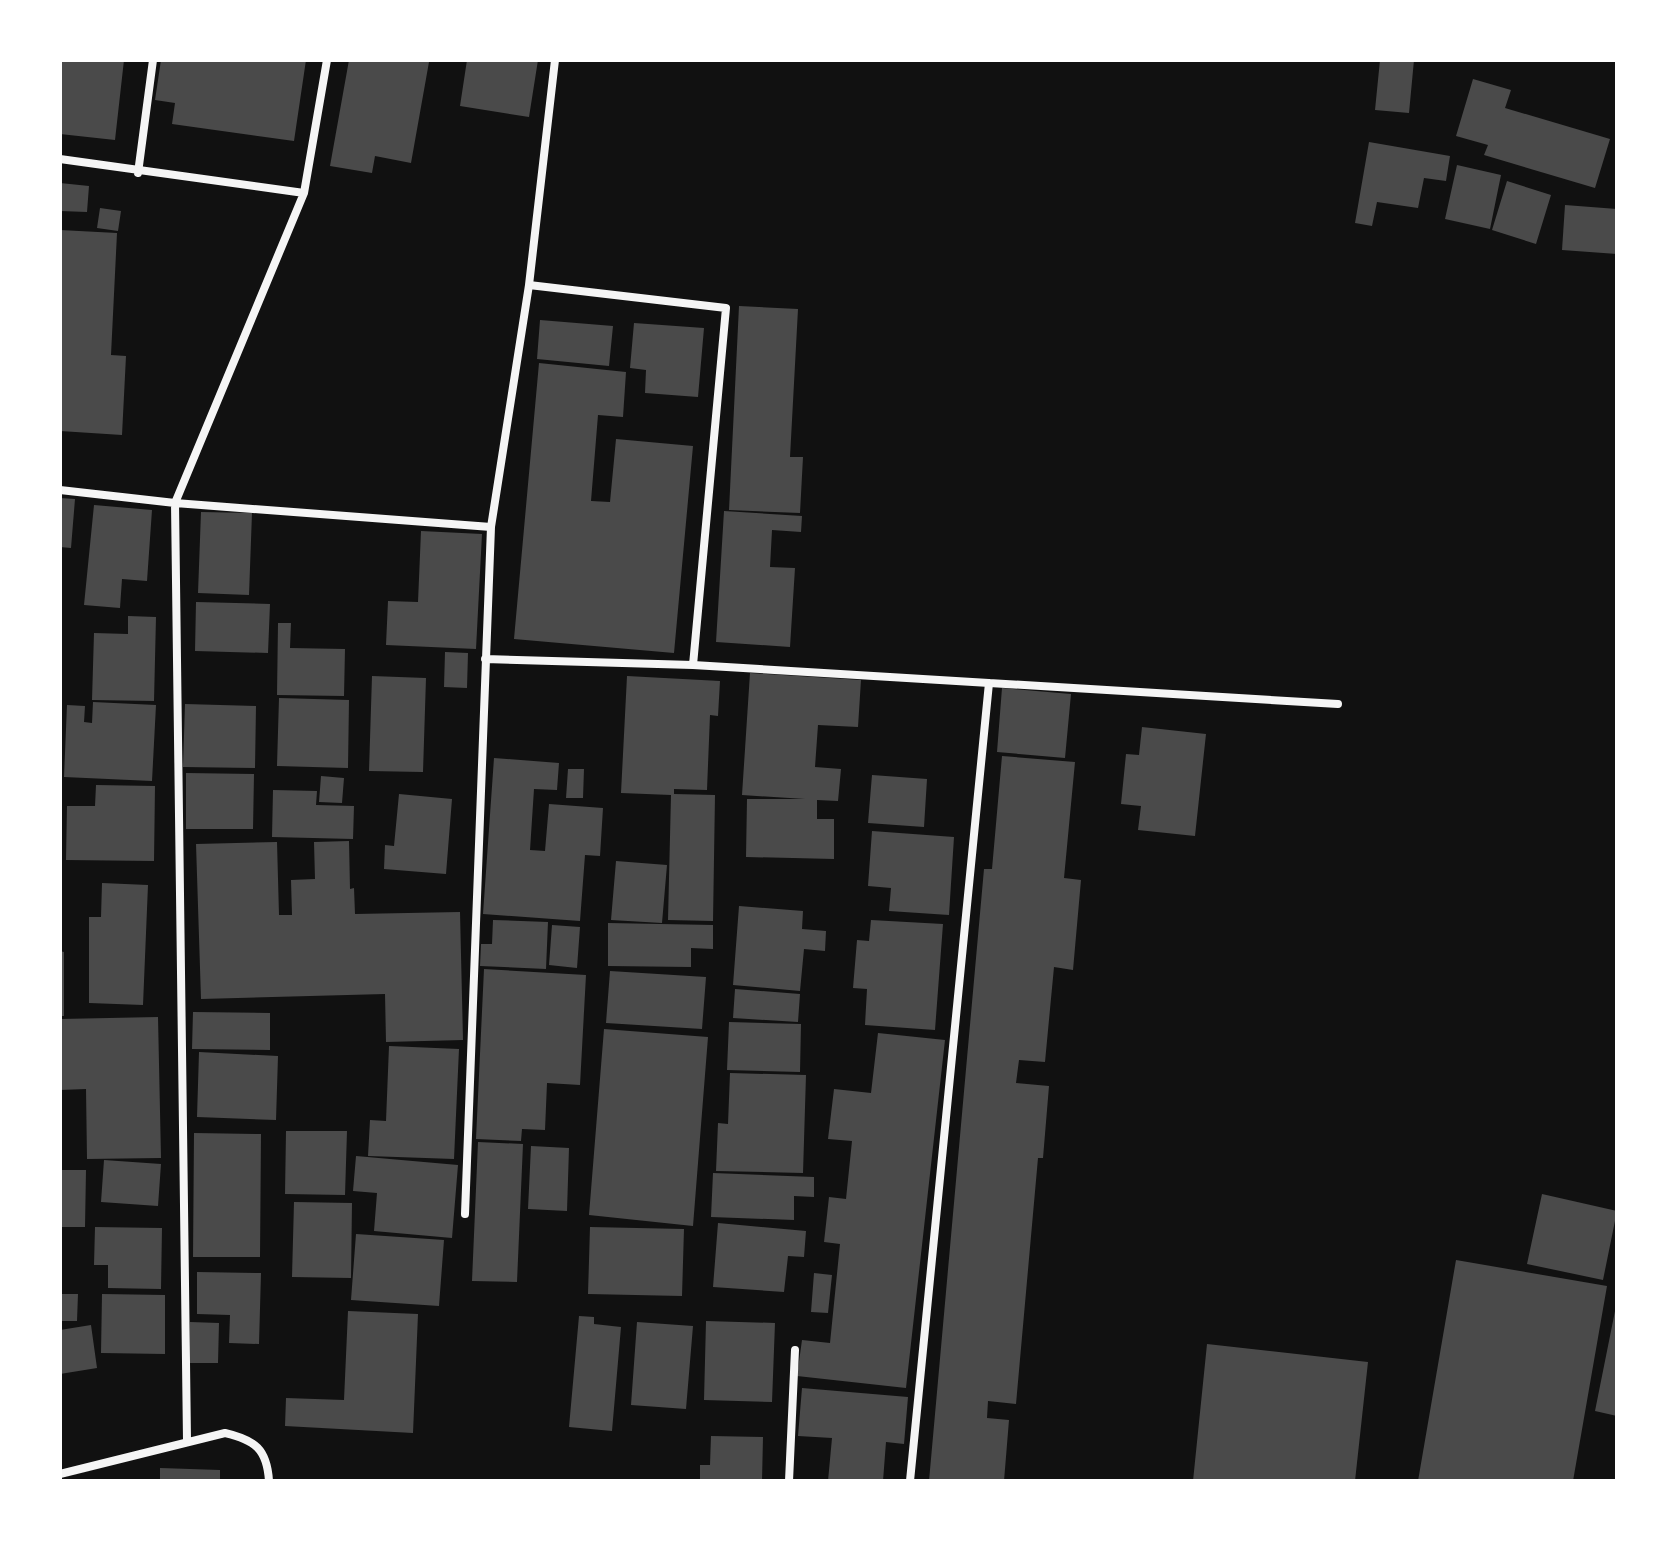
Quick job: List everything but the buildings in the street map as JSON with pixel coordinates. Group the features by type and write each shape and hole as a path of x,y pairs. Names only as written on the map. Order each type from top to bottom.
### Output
{"street":[{"path":"138,173 153,60"},
{"path":"187,1440 175,503 304,193 327,60"},
{"path":"465,1214 491,527 529,285 555,60"},
{"path":"60,159 138,173 304,193"},
{"path":"529,285 726,308 693,665"},
{"path":"60,490 175,503 491,527"},
{"path":"485,659 693,665 1338,704"},
{"path":"910,1481 989,683"},
{"path":"789,1481 795,1350"},
{"path":"60,1474 225,1433 248,1439 268,1460 269,1481"}]}
